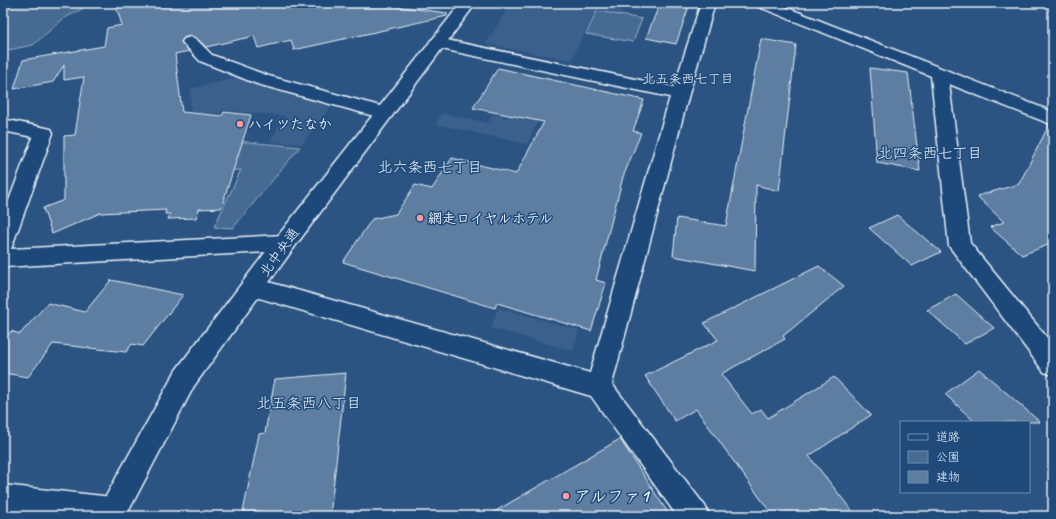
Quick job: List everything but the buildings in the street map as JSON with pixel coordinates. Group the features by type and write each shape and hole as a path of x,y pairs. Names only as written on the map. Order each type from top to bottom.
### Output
{"main road":[{"name":"北中央通","path":"111,514 185,378 254,287 285,243 469,3"},
{"path":"599,387 680,94 708,3"},
{"path":"762,3 1053,119"},
{"path":"190,42 206,58 263,80 385,113"},
{"path":"437,43 680,94"},
{"path":"939,73 960,246 1053,364"},
{"path":"3,125 44,132 3,244"},
{"path":"3,258 285,243"},
{"path":"254,287 599,387 695,516"},
{"path":"3,499 111,514"}],"shaded area":[{"path":"511,3 623,3 620,15 596,11 571,60 486,44"},
{"path":"239,77 332,105 302,144 270,142 285,116 222,110 220,114 191,112 190,89"},
{"path":"514,105 543,111 527,144 435,124 442,113 488,123 493,114 508,118"},
{"path":"498,308 579,330 573,351 491,328"}],"green space":[{"path":"3,3 93,3 63,19 33,45 3,51"},
{"path":"597,11 642,19 633,42 586,34"},
{"path":"184,136 300,147 233,228 214,227 241,170 152,174"}],"place":[{"name":"ハイツたなか","path":"240,124"},
{"name":"網走ロイヤルホテル","path":"420,218"},
{"name":"アルファ1","path":"566,496"}],"district":[{"name":"北五条西七丁目","path":"688,78"},
{"name":"北四条西七丁目","path":"930,153"},
{"name":"北六条西七丁目","path":"430,167"},
{"name":"北五条西八丁目","path":"309,403"}]}
